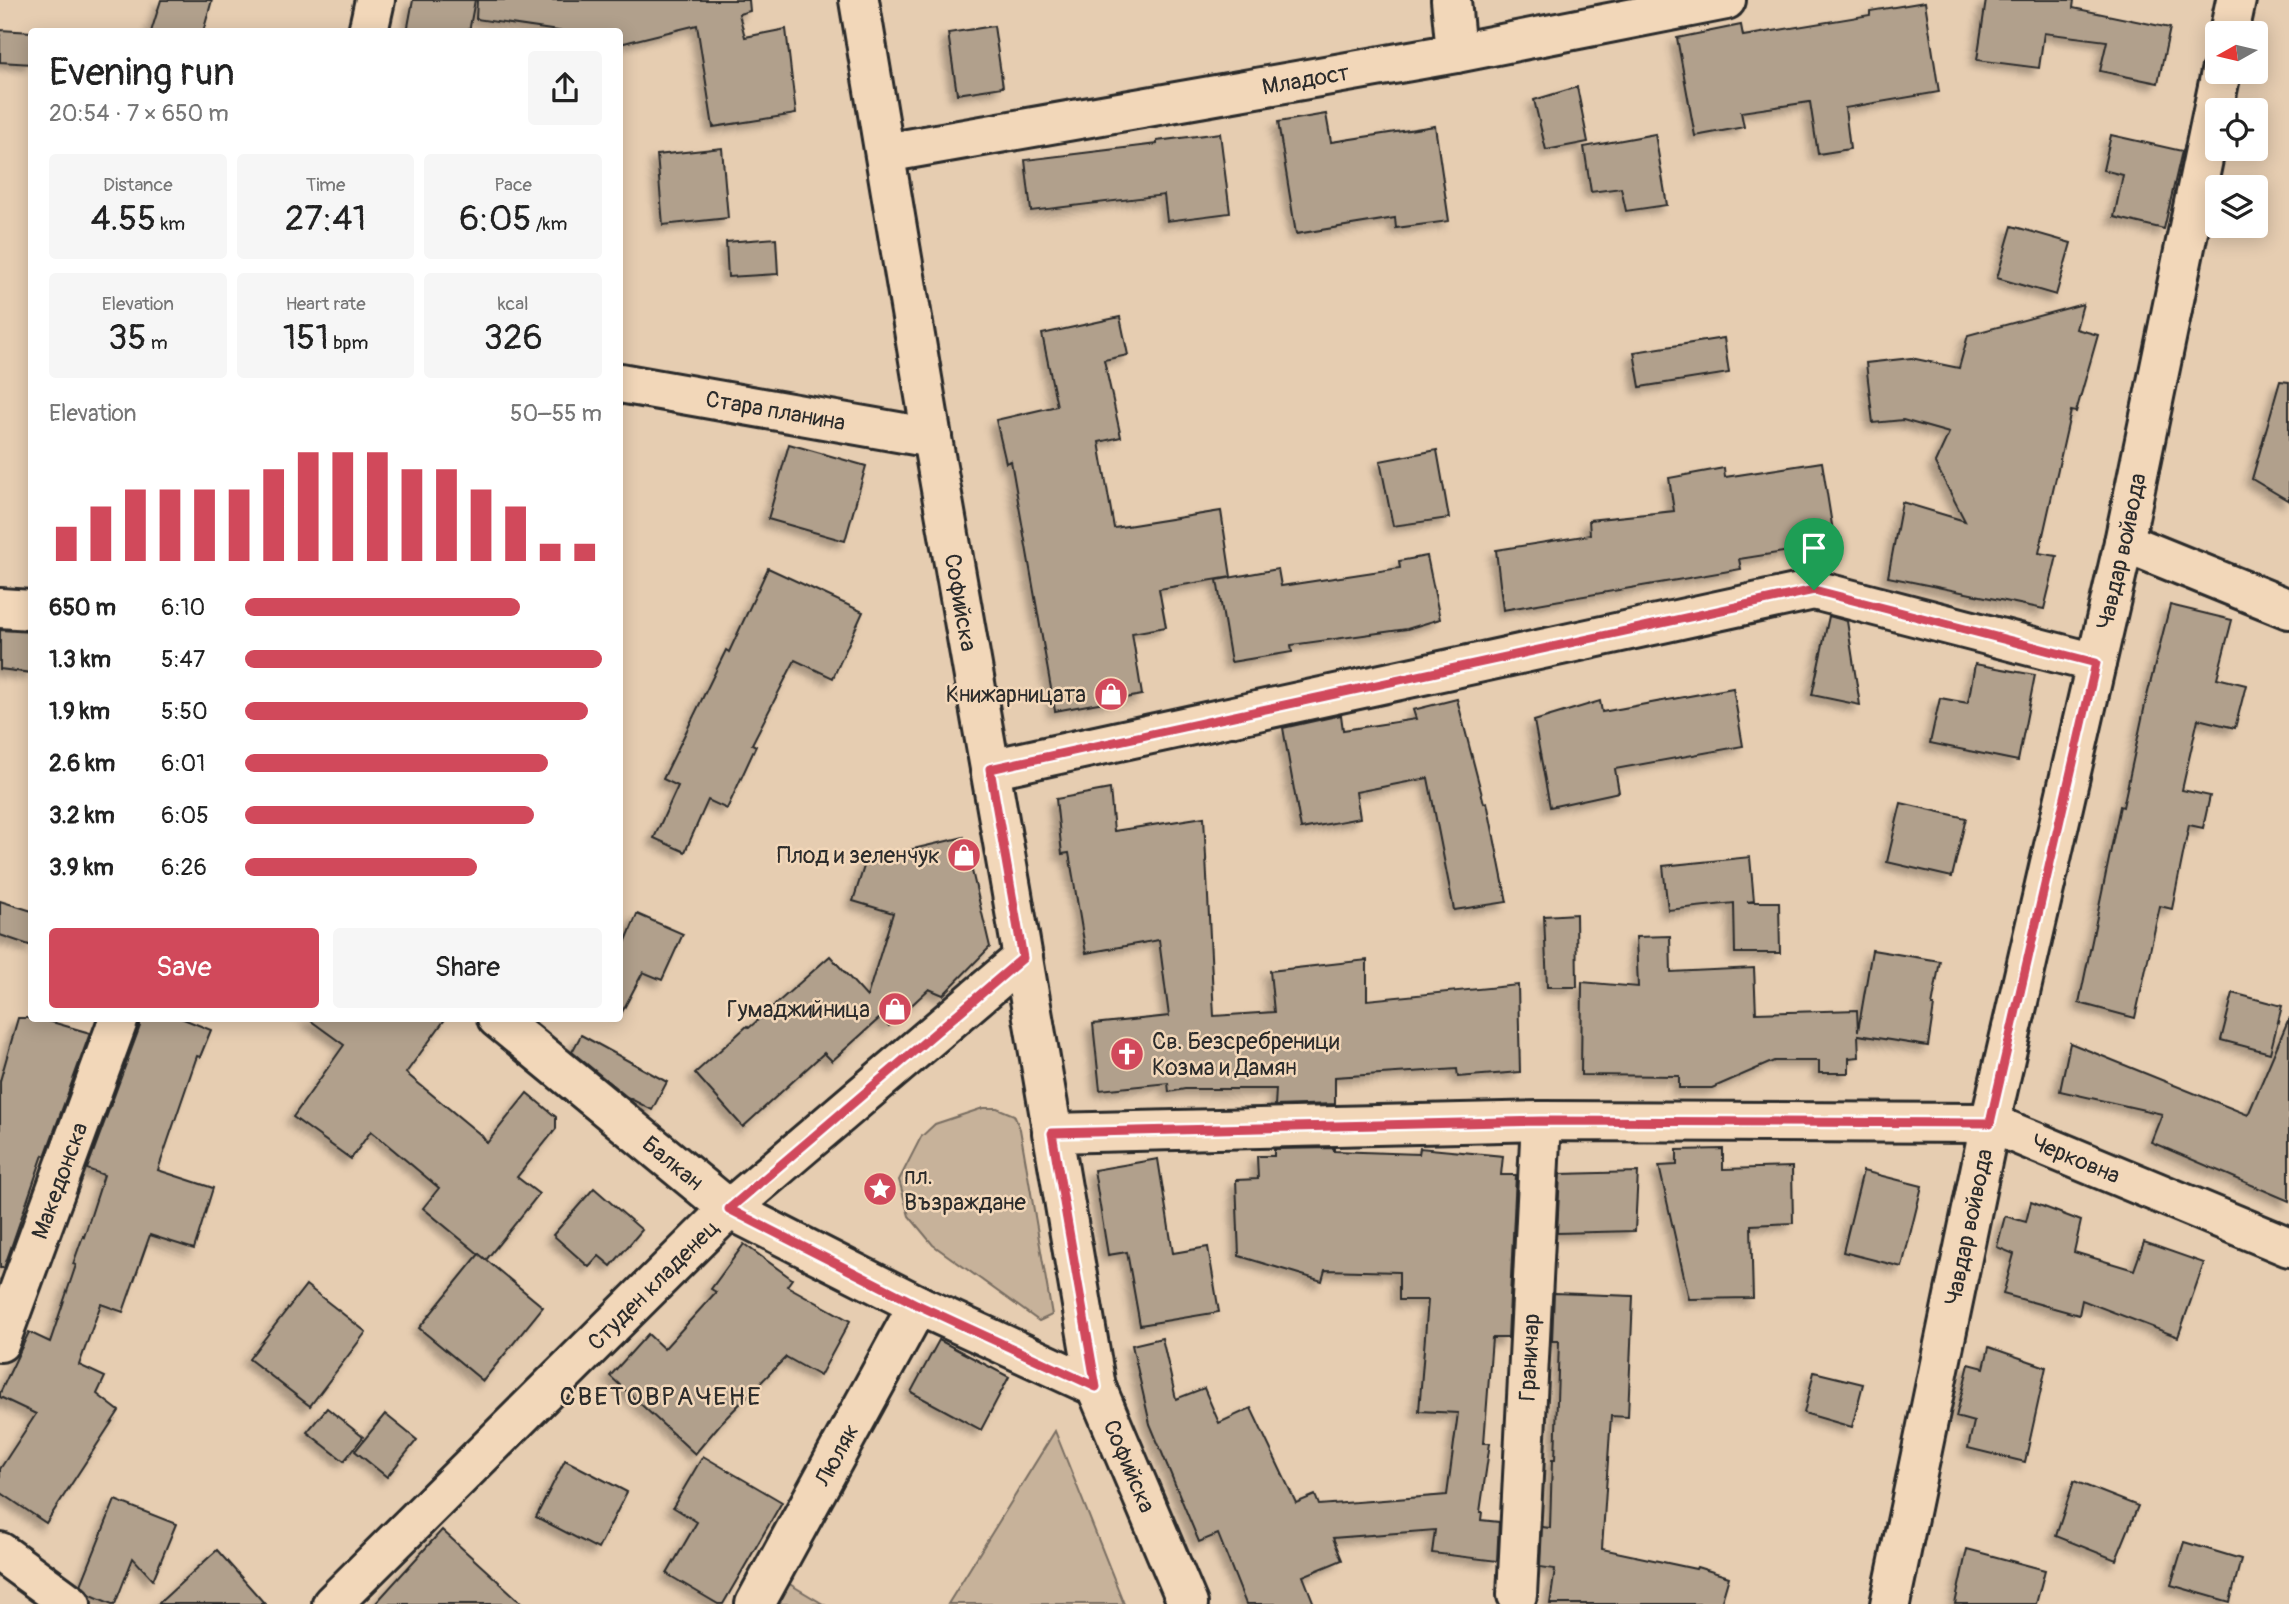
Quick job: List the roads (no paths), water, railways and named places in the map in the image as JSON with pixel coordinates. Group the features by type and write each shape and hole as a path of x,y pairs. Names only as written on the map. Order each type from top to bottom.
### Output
{"street":[{"path":"369,28 375,0"},
{"name":"Софийска","path":"859,0 1096,1387 1188,1604"},
{"path":"1451,0 1456,53"},
{"name":"Младост","path":"885,153 1456,53 1726,0"},
{"path":"2232,21 2236,0"},
{"name":"Чавдар войвода","path":"1890,1604 1990,1123 2124,542 2219,84"},
{"name":"Стара планина","path":"623,384 932,438"},
{"path":"2124,542 2289,609"},
{"path":"990,769 1814,590 2096,663"},
{"path":"0,608 28,610"},
{"name":"Студен кладенец","path":"332,1604 729,1209 1023,958"},
{"name":"Македонска","path":"0,1342 118,1022"},
{"name":"Балкан","path":"502,1022 729,1209 918,1305 1096,1387"},
{"name":"Черковна","path":"1052,1133 1541,1121 1990,1123 2289,1247"},
{"name":"Граничар","path":"1517,1595 1541,1121"},
{"name":"Люляк","path":"755,1604 918,1305"},
{"path":"0,1552 71,1604"}],"place":[{"name":"Книжарницата","path":"1111,694"},
{"name":"Плод и зеленчук","path":"964,855"},
{"name":"Гумаджийница","path":"895,1009"},
{"name":"Св. Безсребреници Козма и Дамян","path":"1127,1054"},
{"name":"пл. Възраждане","path":"880,1189"}],"district":[{"name":"СВЕТОВРАЧЕНЕ","path":"661,1397"}]}
